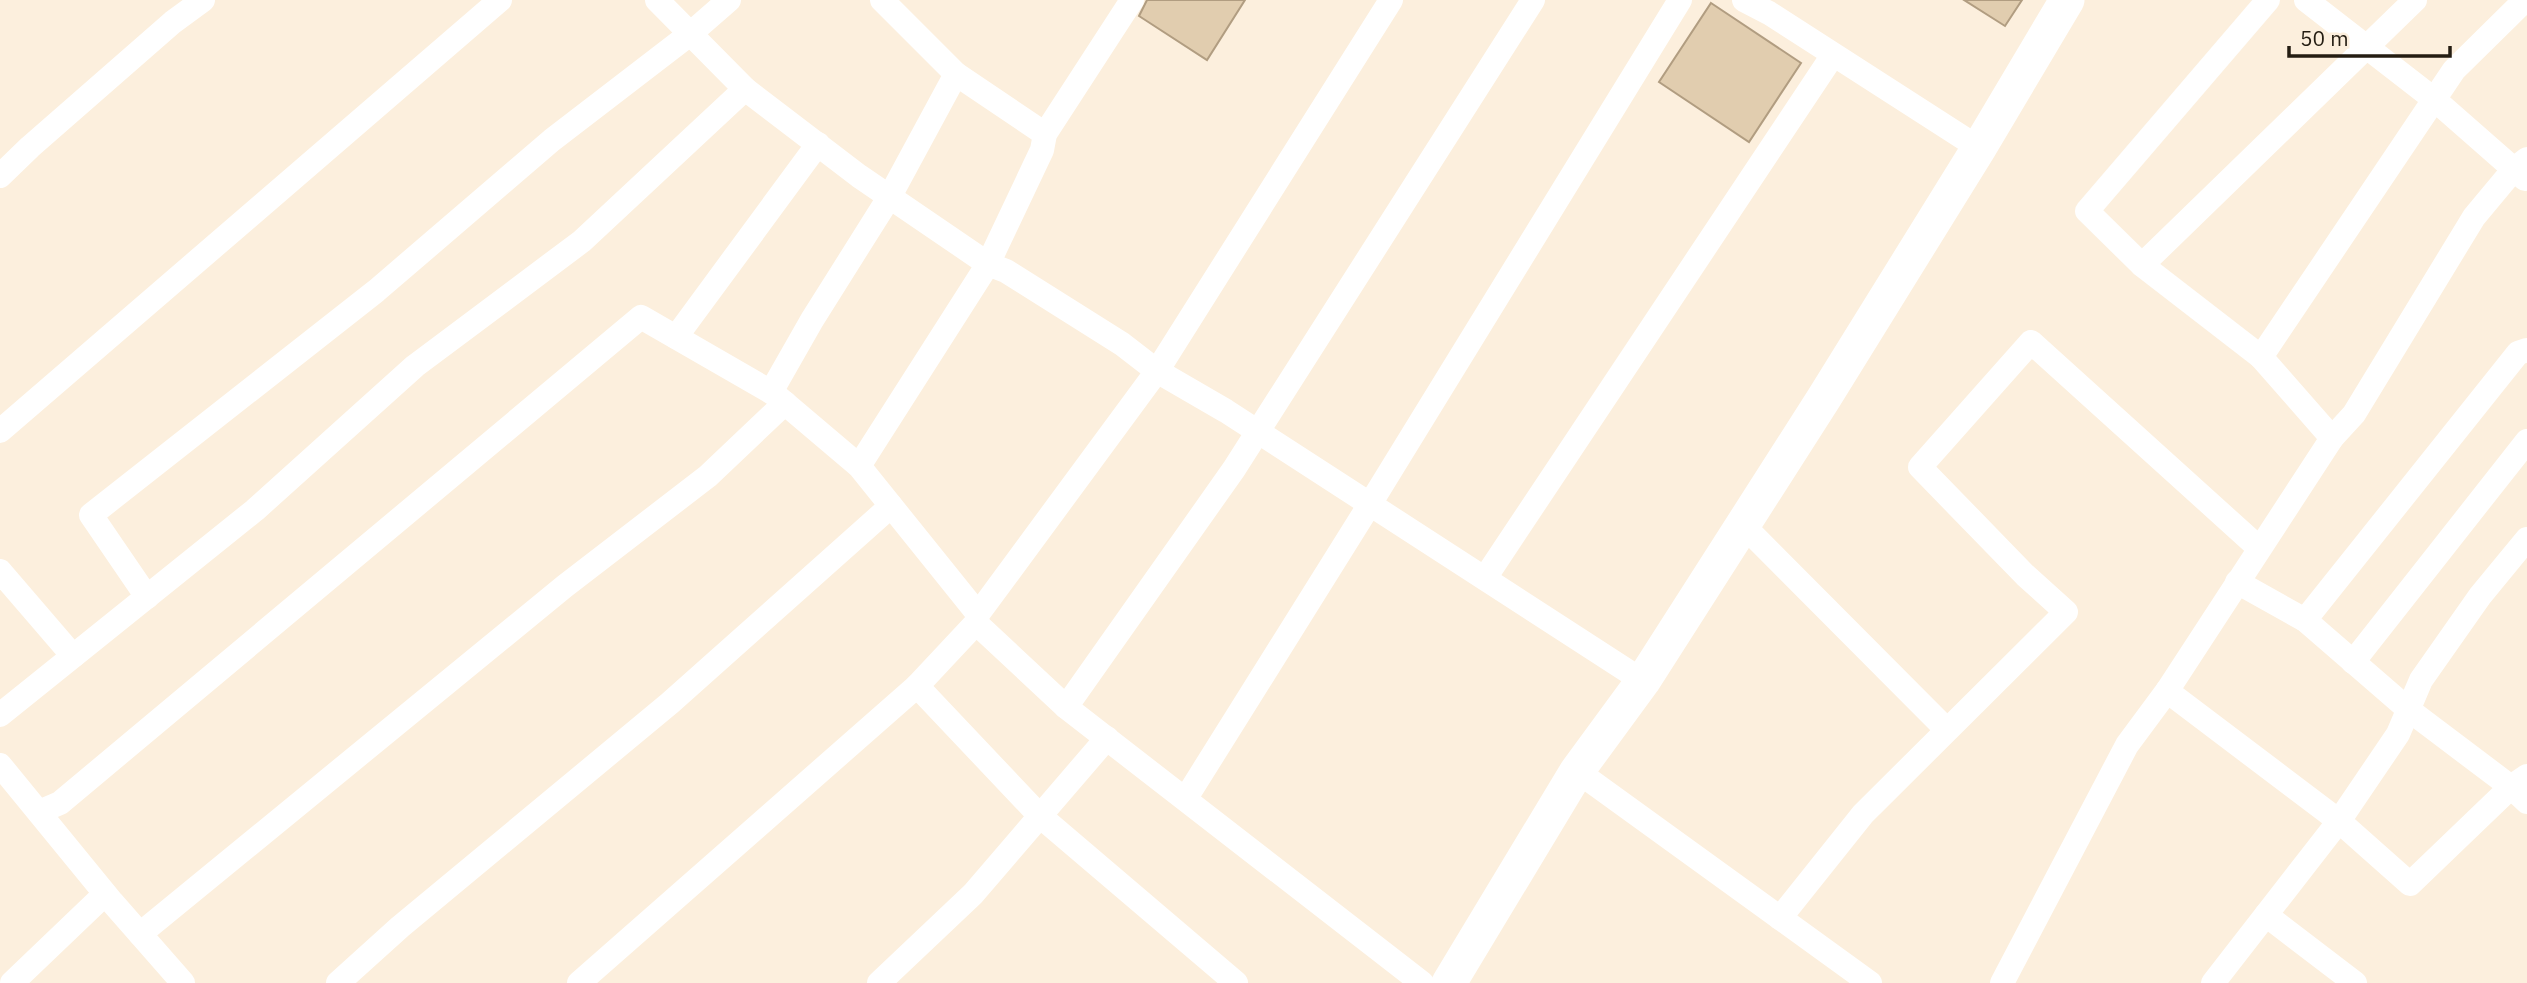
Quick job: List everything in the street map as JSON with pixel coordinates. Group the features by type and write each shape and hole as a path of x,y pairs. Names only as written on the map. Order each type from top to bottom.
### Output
{"street":[{"path":"0,176 173,22 203,0"},
{"path":"0,431 500,0"},
{"path":"657,0 745,89 988,264 1006,271 1122,344 1157,371 1258,431 1643,681"},
{"path":"147,597 91,514 376,291 552,140 690,34 729,0"},
{"path":"882,0 956,74 1045,134"},
{"path":"859,466 988,264 1042,150 1045,134 1132,0"},
{"path":"579,983 917,685 977,619 1157,371 1391,0"},
{"path":"1066,707 1258,431 1533,0"},
{"path":"1186,798 1680,0"},
{"path":"1744,0 1769,13 1979,148"},
{"path":"1449,983 1577,771 1643,681 1743,525 1979,148 2067,0"},
{"path":"2268,0 2087,211 2142,265 2261,357 2332,438"},
{"path":"2002,983 2127,745 2167,691 2332,438 2354,414 2474,217 2523,170 2306,0"},
{"path":"2142,265 2415,0"},
{"path":"2261,357 2454,71 2525,0"},
{"path":"1485,578 1833,55"},
{"path":"140,934 565,586 708,476 778,397 812,320 890,196 956,74"},
{"path":"0,715 255,510 415,366 582,241 745,89"},
{"path":"676,337 818,144"},
{"path":"39,812 61,803 641,317 778,397 859,466 977,619 1066,707 1422,983"},
{"path":"1780,918 1863,814 2066,612 2025,575 1920,467 2031,342 2259,548"},
{"path":"2305,620 2518,353 2527,350"},
{"path":"2353,662 2527,441"},
{"path":"338,983 400,927 670,703 891,506"},
{"path":"1743,525 1946,729"},
{"path":"2213,983 2339,821 2398,734 2421,680 2480,596 2527,539"},
{"path":"0,571 73,656"},
{"path":"2167,691 2339,821 2410,884 2522,788 2409,710 2305,620 2237,582"},
{"path":"917,685 1040,816 1236,983"},
{"path":"879,983 973,894 1107,738"},
{"path":"0,765 105,894 183,983"},
{"path":"1577,771 1870,983"},
{"path":"12,983 105,894"},
{"path":"2266,915 2355,983"}],"building":[{"path":"1147,0 1245,0 1207,60 1139,16"},
{"path":"1964,0 2022,0 2005,26"},
{"path":"1711,3 1801,63 1749,142 1659,82"}]}
